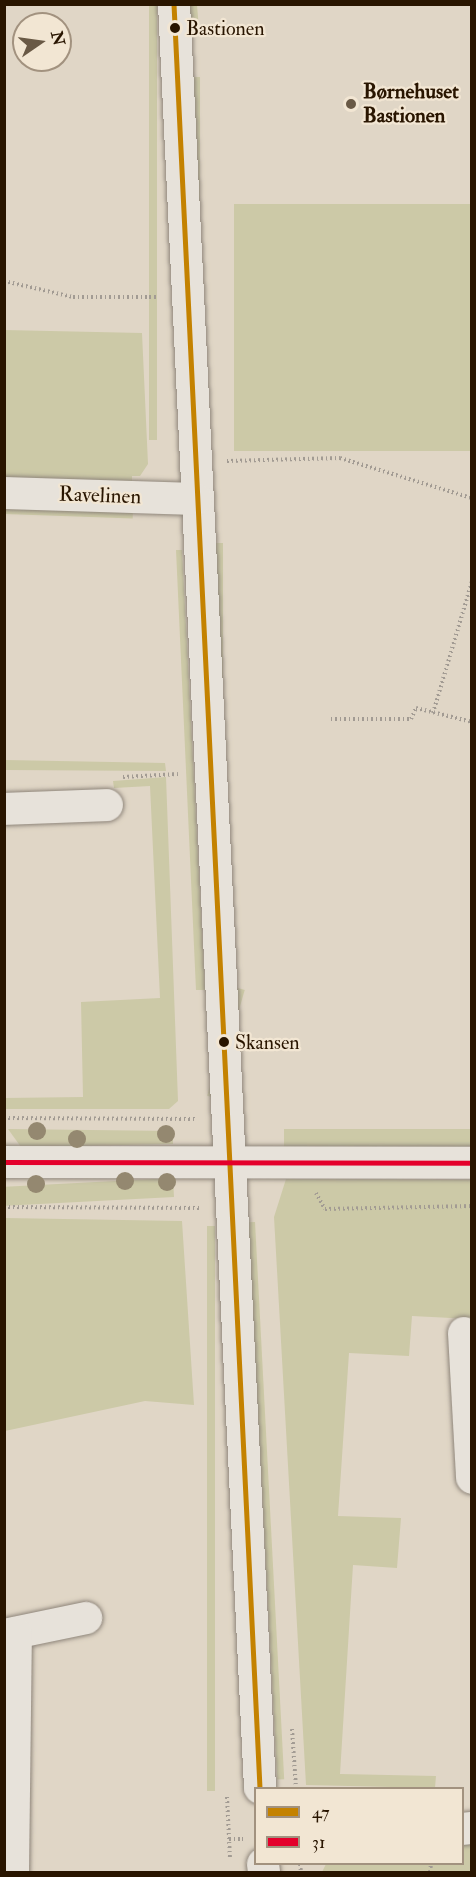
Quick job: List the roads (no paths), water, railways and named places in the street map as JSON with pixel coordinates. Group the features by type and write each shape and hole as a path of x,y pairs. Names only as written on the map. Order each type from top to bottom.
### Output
{"street":[{"path":"174,4 194,461 260,1787"},
{"name":"Ravelinen","path":"4,493 196,499"},
{"path":"4,809 107,805"},
{"path":"4,1162 471,1163"},
{"path":"464,1333 471,1478"},
{"path":"13,1872 10,1634 87,1618"}],"place":[{"name":"Bastionen","path":"175,28"},
{"name":"Børnehuset Bastionen","path":"351,104"},
{"name":"Skansen","path":"224,1042"}]}
